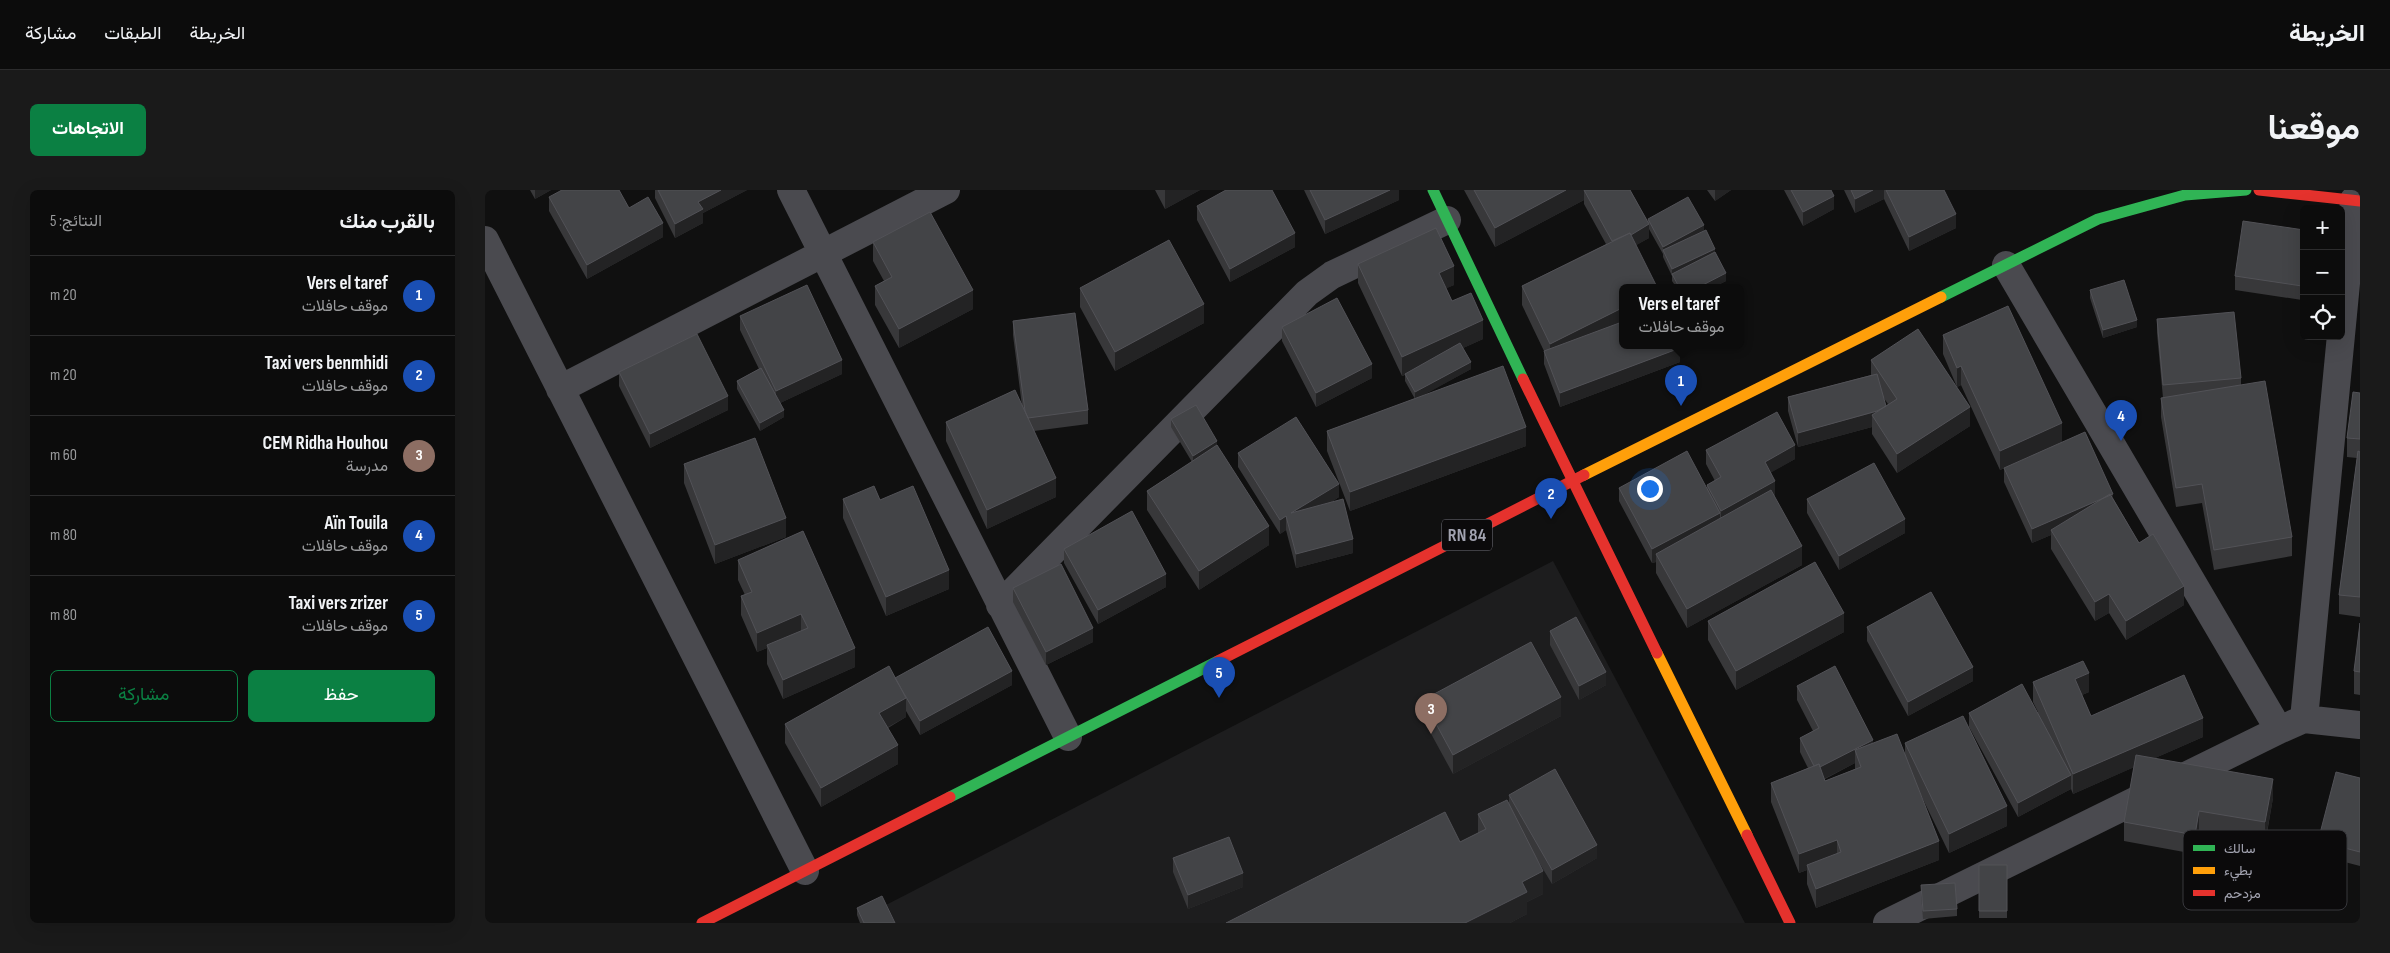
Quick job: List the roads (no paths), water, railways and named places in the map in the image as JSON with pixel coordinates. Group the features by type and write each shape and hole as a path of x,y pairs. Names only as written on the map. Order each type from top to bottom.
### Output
{"main road":[{"path":"1433,190 1572,481 1790,923"},
{"name":"RN 84","path":"702,923 1572,481 2098,219 2184,192 2246,190"},
{"path":"2259,190 2357,201"}],"street":[{"path":"791,190 1067,737"},
{"path":"560,389 946,190"},
{"path":"2304,719 2357,201"},
{"path":"1000,605 1307,293 1332,276 1447,220"},
{"path":"485,240 805,871"},
{"path":"2006,265 2279,730"},
{"path":"1887,923 2304,719 2360,725"}],"place":[{"name":"Vers el taref","path":"1681,406"},
{"name":"Aïn Touila","path":"2121,441"},
{"name":"Taxi vers benmhidi","path":"1551,519"},
{"name":"Taxi vers zrizer","path":"1219,698"},
{"name":"CEM Ridha Houhou","path":"1431,734"}]}
